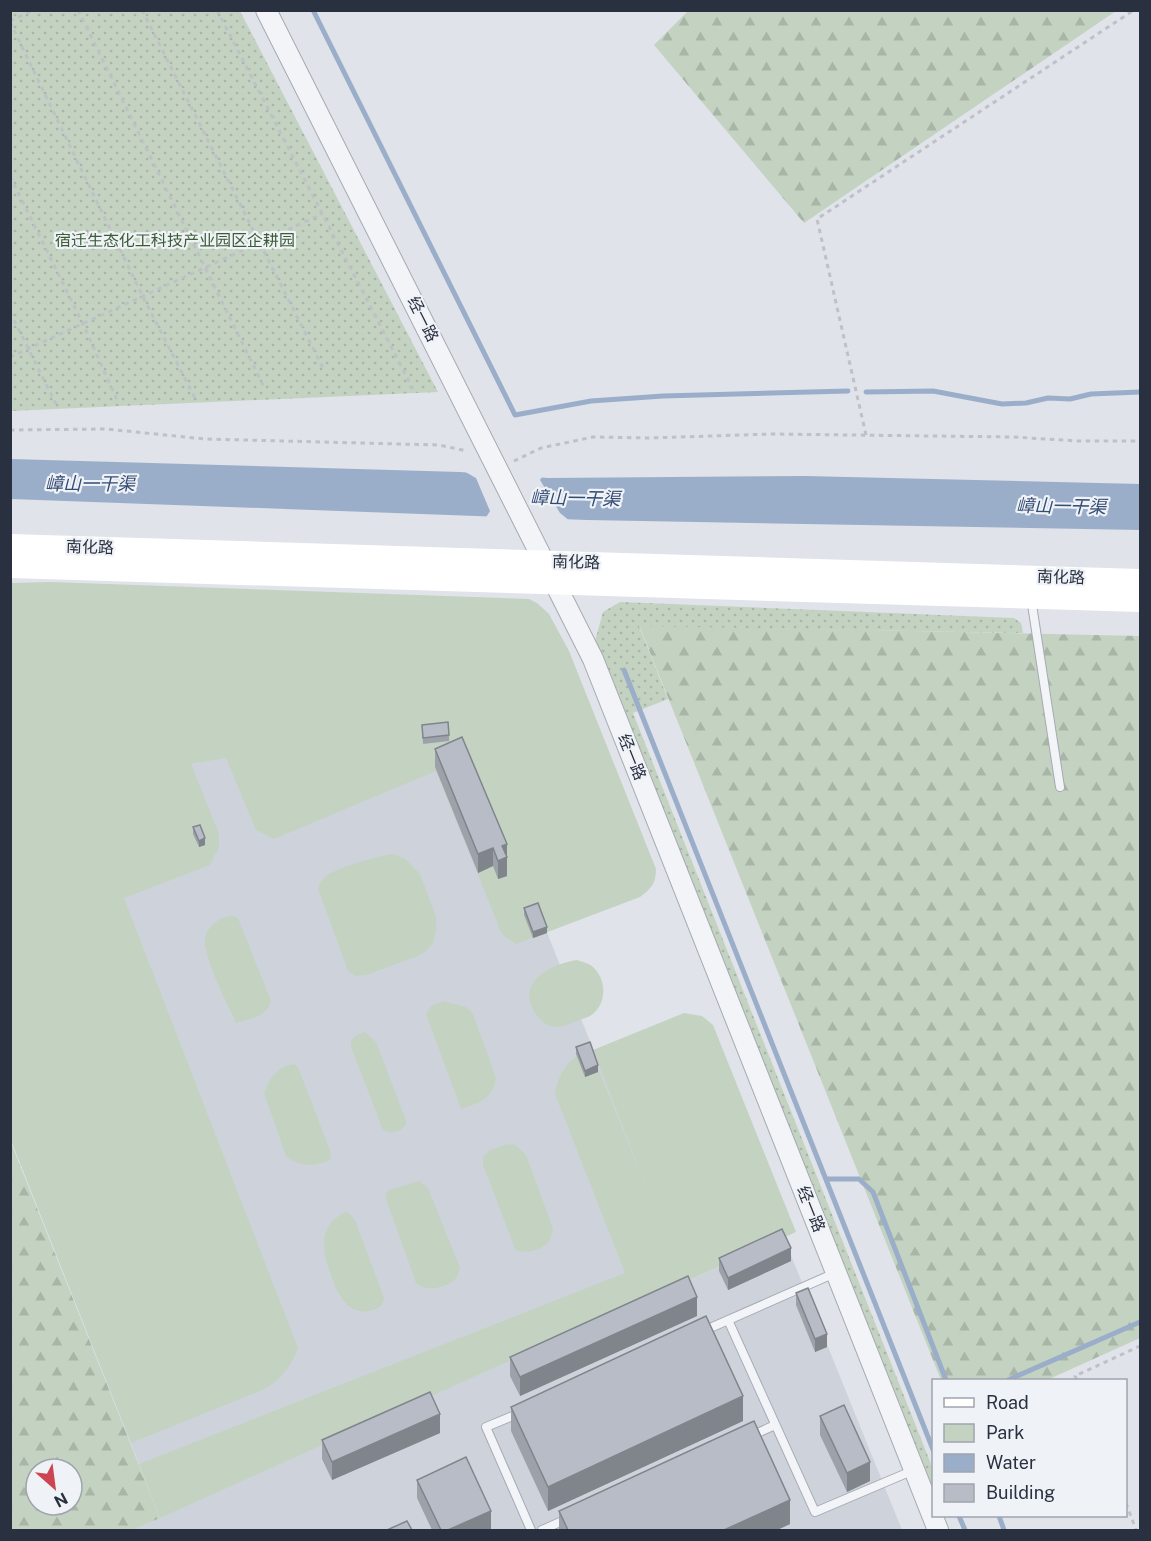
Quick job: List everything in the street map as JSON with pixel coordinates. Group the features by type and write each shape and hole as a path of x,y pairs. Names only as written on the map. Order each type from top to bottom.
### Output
{"main road":[{"name":"南化路","path":"10,545 1140,580"},
{"name":"南化路","path":"10,567 1140,601"}],"street":[{"name":"经一路","path":"266,10 593,658 932,1515"}],"lane":[{"path":"1031,598 1060,787"},
{"path":"697,1334 836,1272"},
{"path":"728,1320 815,1512 914,1470"},
{"path":"528,1409 486,1427 531,1530"},
{"path":"744,1439 776,1425"},
{"path":"542,1530 574,1516"}],"path":[{"path":"33,10 10,22 143,297 195,398"},
{"path":"78,10 266,389"},
{"path":"142,10 324,370"},
{"path":"217,10 413,389"},
{"path":"866,435 817,219 1134,10"},
{"path":"10,176 83,324 118,402"},
{"path":"10,357 322,214"},
{"path":"10,312 57,406"},
{"path":"10,430 106,429 205,439 439,445 495,463 542,448 592,437 649,438 772,434 1013,436 1078,441 1140,441"},
{"path":"1076,1379 1075,1376 1140,1346"},
{"path":"1127,1508 1136,1530"}],"shaded area":[{"path":"460,712 685,1282 784,1238 902,1530 132,1530 160,1517 11,1140 11,799"}],"green space":[{"name":"宿迁生态化工科技产业园区企耕园","path":"10,11 240,11 438,392 11,411"},
{"path":"688,11 1116,11 804,223 654,45"},
{"path":"51,582 529,599 549,614 569,651 656,869 652,885 640,897 516,944 501,932 436,771 274,839 256,830 226,758 191,764 219,834 219,847 210,865 124,898 298,1348 286,1370 267,1388 131,1443 11,1140 11,583"},
{"path":"620,602 1014,618 1021,623 1023,633 639,626 668,699 633,713 932,1466 932,1488 607,673 595,641 603,612"},
{"path":"639,625 1140,636 1140,1338 1049,1379 941,1379"},
{"path":"392,854 404,858 420,874 436,917 433,943 418,956 366,975 355,976 348,971 318,889 324,878 337,870"},
{"path":"233,916 238,918 271,1001 262,1014 236,1023 216,980 205,946 205,938 212,925"},
{"path":"577,960 594,968 601,979 603,993 600,1006 590,1016 562,1026 549,1026 540,1019 532,1007 529,997 531,987 544,972"},
{"path":"443,1001 466,1007 473,1014 496,1078 492,1091 484,1099 461,1109 426,1014 431,1006"},
{"path":"684,1013 702,1016 713,1025 796,1232 160,1518 139,1464 625,1273 555,1094 566,1066 576,1056 590,1048 652,1202 593,1050"},
{"path":"365,1032 376,1042 406,1120 406,1125 398,1131 383,1130 351,1047 351,1041 355,1036"},
{"path":"294,1064 298,1067 331,1153 330,1160 319,1164 302,1164 286,1156 264,1093 274,1074"},
{"path":"10,1140 160,1518 132,1530 11,1530"},
{"path":"508,1144 516,1145 526,1155 553,1228 552,1235 545,1245 535,1250 516,1251 483,1165 483,1157 490,1150"},
{"path":"419,1181 428,1188 460,1268 453,1281 437,1288 425,1288 416,1283 386,1199 389,1190"},
{"path":"345,1212 355,1220 384,1298 381,1306 373,1310 356,1310 344,1301 327,1263 324,1246 326,1231 337,1217"}],"water":[{"name":"嶂山一干渠","path":"11,459 460,472 548,478 805,476 1140,484 1140,530 587,520 11,499"}],"pier":[{"path":"462,470 543,475 540,480 560,513 571,522 485,519 490,511 476,478"}],"building":[{"path":"448,722 449,735 423,738 422,725"},
{"path":"462,737 507,844 502,846 507,857 498,861 493,848 478,854 435,749"},
{"path":"200,825 205,838 199,841 193,827"},
{"path":"538,903 547,927 533,932 524,908"},
{"path":"590,1042 598,1065 585,1071 576,1047"},
{"path":"782,1229 791,1248 728,1278 719,1258"},
{"path":"688,1276 697,1297 520,1377 510,1357"},
{"path":"808,1288 827,1334 815,1339 796,1293"},
{"path":"706,1316 743,1396 548,1487 511,1407"},
{"path":"430,1392 440,1414 332,1462 322,1440"},
{"path":"844,1405 870,1462 847,1473 820,1416"},
{"path":"754,1421 790,1500 724,1530 568,1530 559,1511"},
{"path":"466,1457 491,1511 448,1530 441,1530 417,1480"},
{"path":"407,1521 412,1530 387,1530"}],"waterway":[{"path":"313,10 515,415 591,401 663,396 848,391"},
{"path":"866,392 933,391 1002,404 1026,403 1048,398 1070,399 1091,394 1140,392"},
{"path":"624,670 932,1447"},
{"path":"826,1179 859,1179 873,1192 946,1379"},
{"path":"1010,1379 1140,1322"},
{"path":"959,1517 965,1530"},
{"path":"999,1517 1004,1530"}]}
